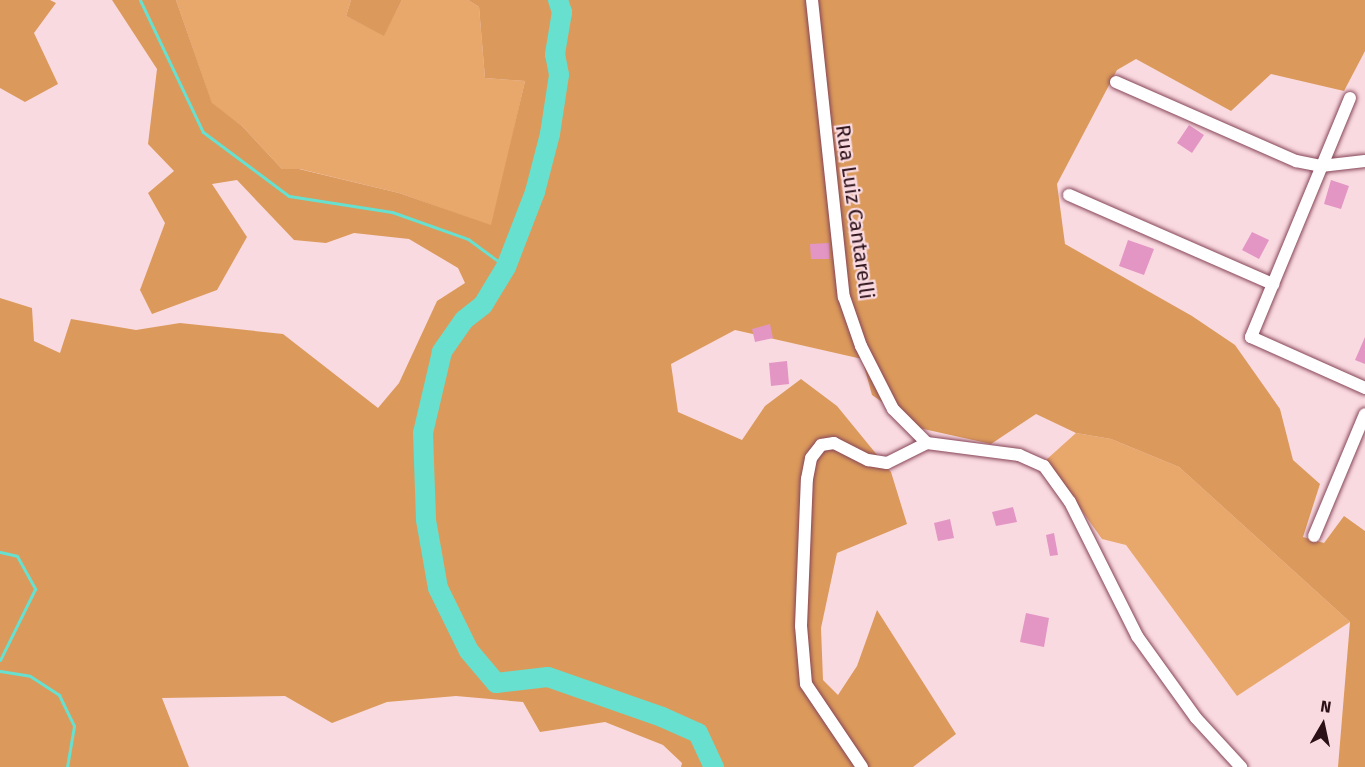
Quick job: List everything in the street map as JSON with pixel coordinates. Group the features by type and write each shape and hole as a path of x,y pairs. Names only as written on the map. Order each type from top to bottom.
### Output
{"street":[{"name":"Rua Luiz Cantarelli","path":"812,0 844,297 861,346 893,409 927,443"},
{"path":"1116,82 1296,161 1322,166 1365,161"},
{"path":"1350,98 1251,337 1365,388"},
{"path":"1069,195 1273,284"},
{"path":"1314,536 1365,414"},
{"path":"862,767 806,684 801,626 811,458 821,445 834,442 868,460 887,463 927,443 1019,455 1044,466 1070,502 1137,636 1196,718 1241,767"}],"shaded area":[{"path":"0,0 50,0 56,3 34,33 58,84 25,102 0,88"},
{"path":"112,0 176,0 212,103 242,126 282,169 299,169 399,193 491,225 525,81 485,78 479,7 468,0 1365,0 1365,51 1344,91 1271,74 1231,111 1136,59 1117,70 1057,184 1065,244 1192,316 1235,345 1280,409 1293,460 1320,484 1303,537 1324,543 1344,516 1365,531 1365,767 1338,767 1350,622 1179,467 1111,439 1076,433 1036,414 991,444 919,428 872,395 862,359 735,330 671,364 678,412 742,440 765,406 801,379 837,406 891,472 907,524 837,553 821,628 823,680 838,695 857,666 877,610 956,734 913,767 681,767 682,763 663,745 605,722 540,732 523,702 456,696 387,702 332,723 285,696 162,698 189,767 0,767 0,298 32,308 34,341 60,353 71,319 136,330 180,323 283,334 378,408 399,383 437,301 465,283 458,268 409,239 354,233 326,243 294,240 237,180 212,184 247,237 217,290 152,314 140,290 165,223 148,193 174,171 148,144 157,69"},
{"path":"176,0 351,0 346,16 384,35 402,0 468,0 479,7 485,78 525,81 492,226 399,193 300,169 282,169 242,126 212,104"},
{"path":"351,0 402,0 384,36 346,16"},
{"path":"1076,433 1111,439 1179,467 1350,622 1237,696 1126,545 1102,539 1046,460"}],"building":[{"path":"1189,125 1204,135 1192,153 1177,143"},
{"path":"1331,180 1349,186 1341,209 1324,204"},
{"path":"1252,232 1269,240 1259,259 1242,250"},
{"path":"1128,240 1154,249 1144,275 1119,266"},
{"path":"829,243 829,259 811,259 810,244"},
{"path":"770,324 773,338 755,342 752,329"},
{"path":"1365,337 1365,364 1355,360"},
{"path":"787,361 789,384 771,386 769,363"},
{"path":"1013,507 1017,522 996,526 992,512"},
{"path":"950,519 954,538 938,541 934,523"},
{"path":"1054,533 1058,555 1050,556 1046,535"},
{"path":"1026,613 1049,618 1044,647 1020,642"}],"waterway":[{"path":"140,0 203,132 289,196 392,212 468,239 506,267"},
{"path":"558,0 562,12 555,54 559,75 550,134 535,192 506,267 483,305 464,320 442,352 423,433 426,520 438,588 469,651 496,683 548,677 662,717 698,733 714,767"},
{"path":"0,552 17,556 35,589 0,660"},
{"path":"0,671 30,676 59,695 74,726 67,767"}]}
